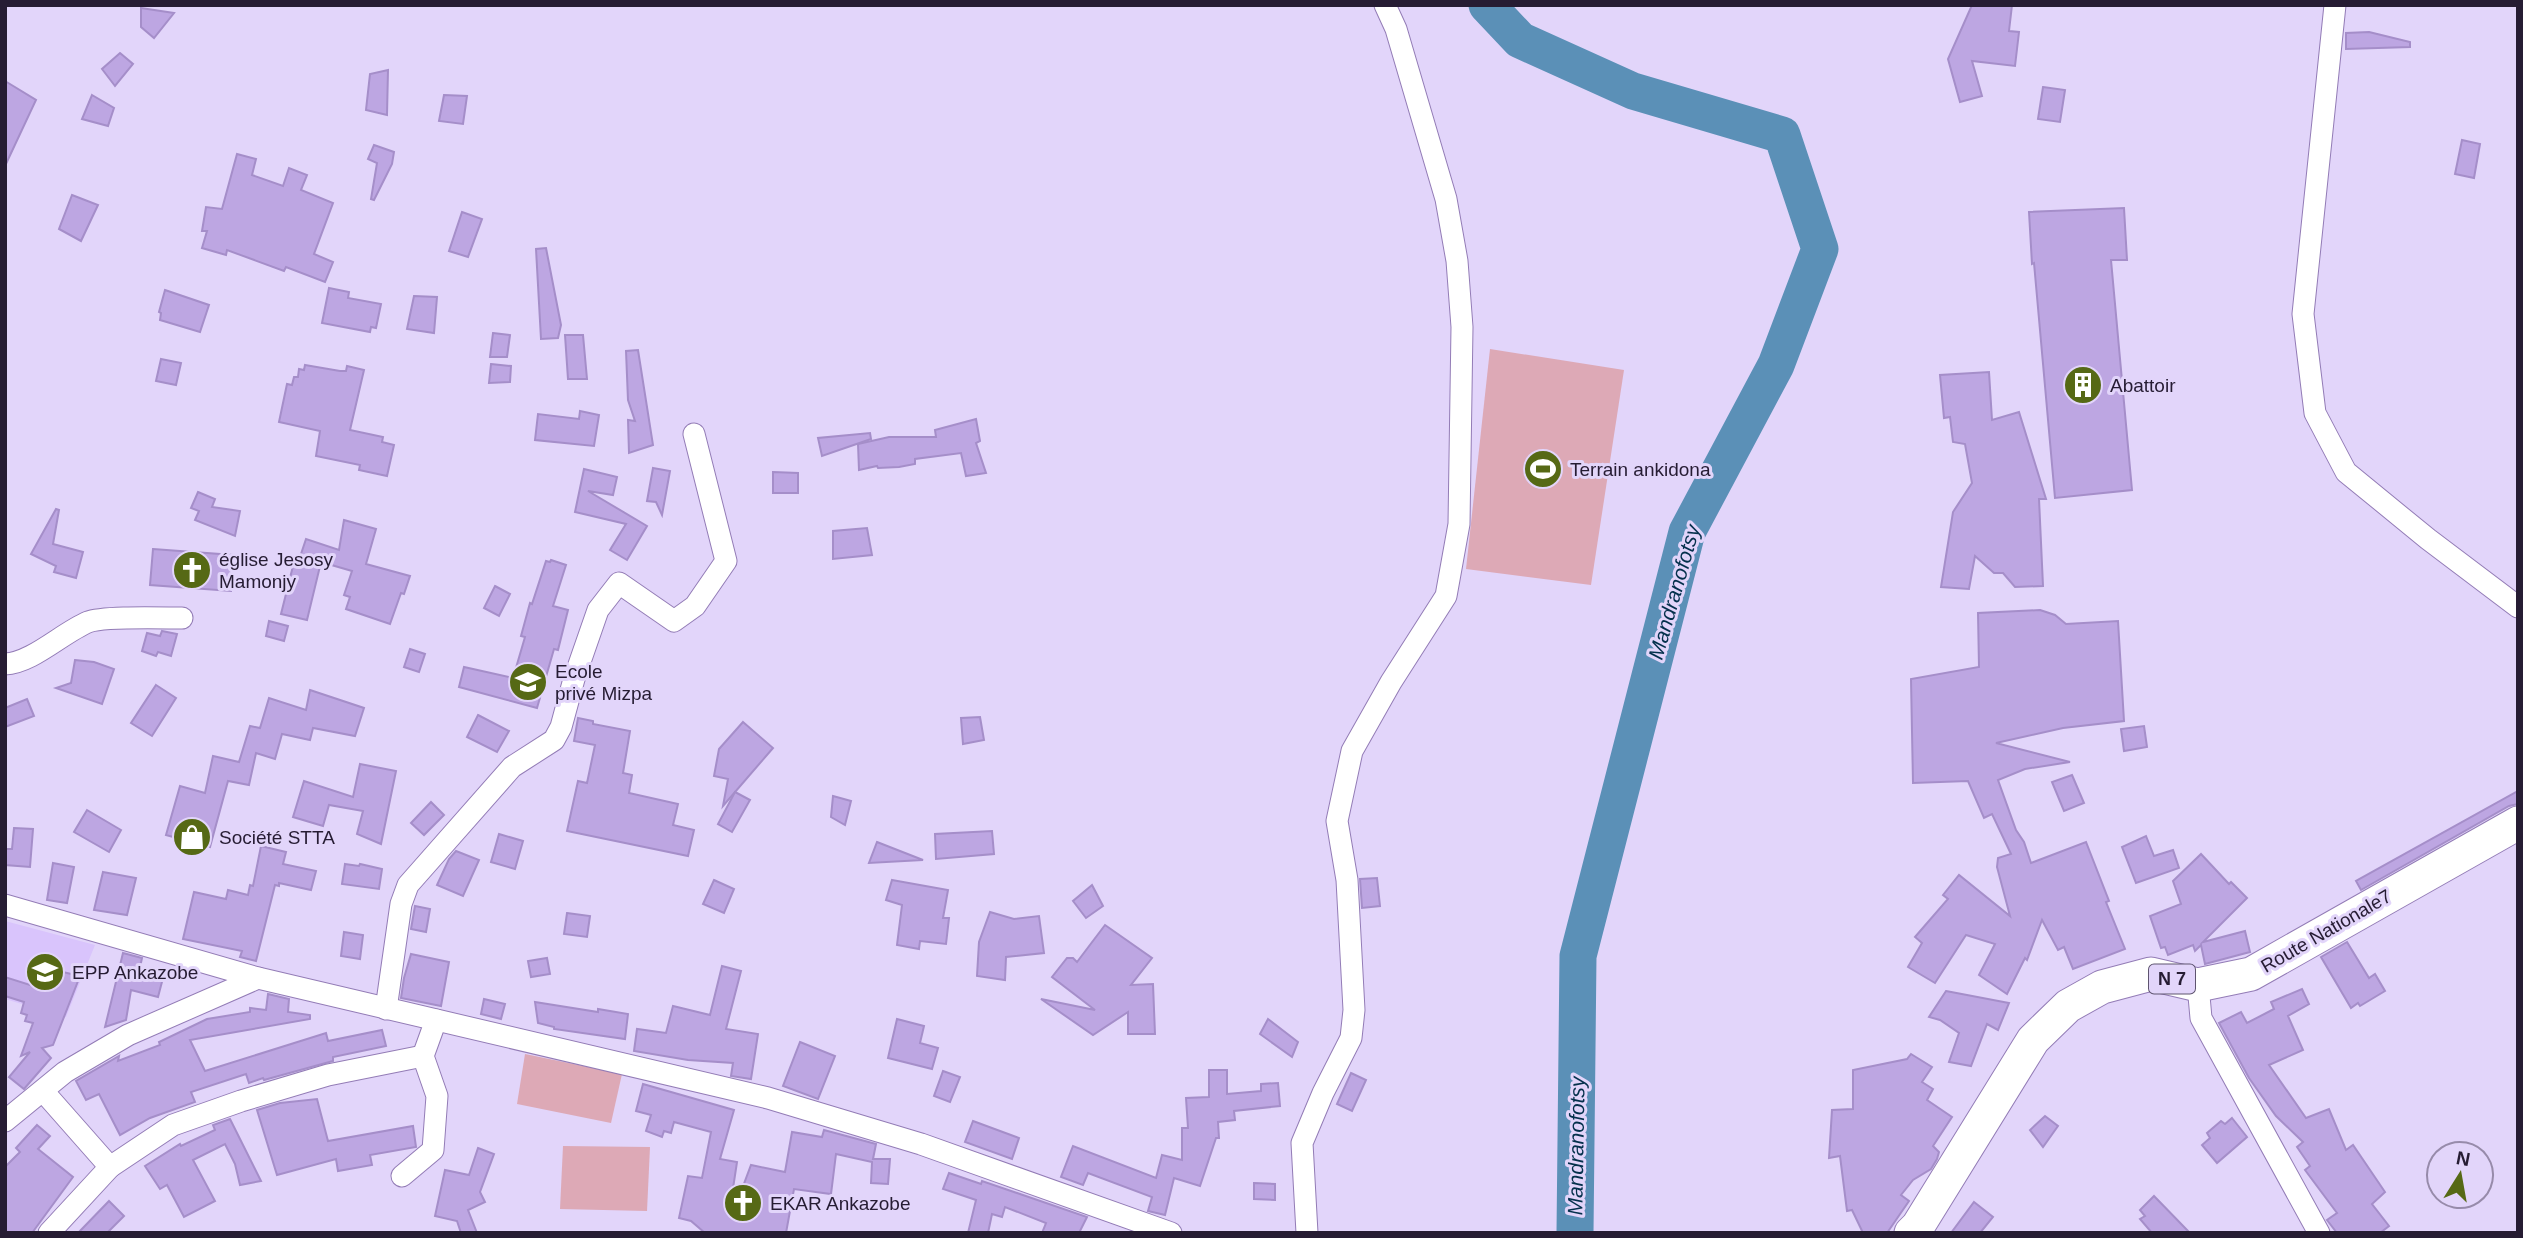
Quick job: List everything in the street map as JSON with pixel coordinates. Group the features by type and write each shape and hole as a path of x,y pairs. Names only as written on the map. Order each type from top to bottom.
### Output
{"main road":[{"name":"Route Nationale7","path":"1911,1233 1918,1226 2033,1040 2068,1006 2102,987 2151,974 2198,985 2251,974 2518,823"}],"street":[{"path":"1307,1233 1302,1143 1323,1093 1352,1038 1354,1010 1347,880 1337,821 1342,797 1352,751 1391,682 1446,596 1459,524 1462,327 1457,261 1446,198 1395,29 1385,5"},
{"path":"2334,5 2303,314 2315,413 2346,472 2518,607"},
{"path":"386,1009 401,904 408,885 512,767 554,740 561,727 598,610 619,583 674,621 695,606 726,561 694,433"},
{"path":"5,664 17,664 65,633 92,620 182,618"},
{"path":"5,905 258,978 768,1098 921,1144 1171,1233"},
{"path":"5,1121 65,1072 128,1035 258,978"},
{"path":"2198,985 2201,1018 2319,1233"},
{"path":"402,1176 433,1150 438,1096 423,1056 436,1020"},
{"path":"49,1233 110,1167 173,1125 328,1075 423,1056"},
{"path":"43,1091 110,1167"}],"shaded area":[{"name":"Terrain ankidona","path":"1490,349 1624,370 1591,585 1466,569"},
{"name":"EPP Ankazobe","path":"5,921 95,945 66,1017 5,999"},
{"path":"525,1054 622,1074 611,1123 517,1104"},
{"path":"563,1146 650,1147 647,1211 560,1209"}],"building":[{"path":"1972,5 2012,5 2009,31 2019,32 2015,66 1972,61 1982,96 1960,102 1948,59"},
{"path":"141,8 174,13 154,38 141,27"},
{"path":"2369,32 2410,42 2410,47 2346,49 2346,33"},
{"path":"120,53 133,64 115,86 102,69"},
{"path":"388,70 387,115 366,110 370,74"},
{"path":"5,81 36,100 5,166"},
{"path":"2043,87 2065,90 2060,122 2038,119"},
{"path":"92,95 114,108 108,126 82,119"},
{"path":"444,95 467,96 463,124 439,121"},
{"path":"2462,140 2480,144 2474,178 2455,174"},
{"path":"374,145 394,152 392,164 374,200 371,199 377,163 368,159"},
{"path":"237,154 256,159 252,175 283,186 289,168 307,175 301,190 333,203 314,254 333,262 325,282 286,267 284,271 227,250 226,255 202,248 207,231 202,231 206,207 222,209"},
{"path":"72,195 98,205 81,241 59,229"},
{"name":"Abattoir","path":"2124,208 2127,260 2111,260 2132,490 2055,498 2029,212"},
{"path":"462,212 482,219 468,257 449,251"},
{"path":"546,248 561,325 558,338 541,339 536,249"},
{"path":"329,288 349,292 348,298 381,304 376,328 371,327 370,332 322,323"},
{"path":"165,290 209,305 200,332 160,320 159,312"},
{"path":"414,296 437,297 434,333 407,329"},
{"path":"493,333 510,335 507,357 490,357"},
{"path":"565,335 583,335 587,379 568,379"},
{"path":"638,350 653,445 629,453 628,420 635,421 628,400 626,351"},
{"path":"161,359 181,363 176,385 156,381"},
{"path":"491,364 511,366 510,382 489,383"},
{"path":"305,365 340,371 346,371 347,366 364,370 350,430 383,437 382,442 394,445 387,476 359,470 360,465 316,456 320,431 279,422 287,384 292,385 294,377 298,377 299,369 304,370"},
{"path":"1989,372 1992,420 2019,412 2046,499 2039,499 2043,586 2015,587 2003,573 1994,573 1975,556 1969,589 1941,587 1953,512 1972,483 1965,444 1953,442 1950,417 1944,418 1940,375"},
{"path":"580,411 599,415 594,446 535,440 538,414 579,419"},
{"path":"976,419 980,441 976,443 986,473 966,476 961,453 915,459 915,464 899,467 877,466 859,470 858,444 889,437 936,437 935,430"},
{"path":"870,433 871,439 822,456 818,438"},
{"path":"653,468 670,471 662,515 656,502 647,501"},
{"path":"584,469 617,477 613,495 588,491 647,526 627,560 610,550 626,524 575,512"},
{"path":"773,472 798,473 798,493 773,493"},
{"path":"198,492 215,499 212,507 240,511 235,536 195,520 199,511 191,508"},
{"path":"56,509 59,510 53,544 83,552 76,578 54,572 56,566 31,554"},
{"path":"344,520 376,529 366,564 410,576 390,624 346,609 350,597 344,595 352,571 321,562 307,620 281,614 294,562 298,563 306,539 339,550"},
{"path":"867,528 872,555 833,559 833,531"},
{"name":"église Jesosy Mamonjy","path":"153,549 233,555 231,591 150,585"},
{"path":"546,561 566,565 553,606 568,610 558,650 554,649 537,708 459,687 464,667 513,678 525,637 521,636 530,603 532,604"},
{"path":"495,586 510,594 499,616 484,608"},
{"path":"2040,610 2055,615 2066,624 2118,621 2124,721 2063,728 1996,743 2070,762 2025,769 1998,780 2031,863 2086,842 2125,949 2073,969 2064,947 2058,950 2042,920 2027,960 2025,958 2007,994 1979,975 1995,944 1966,935 1935,983 1908,967 1922,943 1915,937 1948,899 1943,895 1959,875 2010,916 1997,867 1998,858 2011,854 1992,814 1984,818 1968,781 1913,783 1911,679 1979,667 1978,613"},
{"path":"269,621 288,626 284,641 266,636"},
{"path":"162,631 177,634 171,656 158,652 156,656 142,651 147,633 160,636"},
{"path":"410,649 425,654 419,672 404,667"},
{"path":"75,660 94,662 114,669 102,704 56,688 71,683"},
{"path":"156,685 176,698 152,736 131,723"},
{"path":"310,690 364,708 355,736 313,728 310,740 282,734 275,759 256,753 249,785 228,781 210,847 166,835 180,786 205,793 213,756 239,762 250,726 260,728 269,698 306,710"},
{"path":"27,699 34,716 5,727 5,708"},
{"path":"478,715 509,731 497,752 467,737"},
{"path":"980,717 984,740 963,744 961,718"},
{"path":"578,718 593,721 593,724 630,731 623,773 632,775 629,793 678,804 673,825 694,830 688,856 567,831 578,781 587,783 595,745 574,741"},
{"path":"743,722 773,748 723,806 728,779 714,776 719,749"},
{"path":"2144,726 2147,747 2124,751 2121,729"},
{"path":"360,764 396,771 381,844 357,834 363,811 329,805 323,826 293,817 304,781 353,797"},
{"path":"2072,775 2084,803 2064,811 2052,782"},
{"path":"2518,791 2518,804 2509,806 2361,890 2356,881"},
{"path":"735,792 750,800 732,832 718,824"},
{"path":"833,796 851,801 845,825 831,817"},
{"path":"431,802 444,815 424,835 411,823"},
{"path":"87,810 121,830 109,852 74,832"},
{"path":"14,828 33,829 30,867 5,865 5,849 12,849"},
{"path":"992,831 994,854 936,859 935,834"},
{"path":"499,834 523,841 515,869 491,862"},
{"path":"2146,836 2154,856 2173,850 2179,868 2136,883 2122,847"},
{"path":"877,842 923,860 869,863"},
{"path":"261,846 286,852 283,864 316,871 311,890 279,883 279,886 275,885 256,961 240,957 242,951 183,939 194,892 226,899 228,890 248,895 250,885 253,886"},
{"path":"456,851 479,860 463,896 437,885 449,859"},
{"path":"2201,854 2229,884 2231,882 2247,898 2203,942 2245,931 2250,952 2205,964 2201,945 2195,951 2193,945 2168,955 2165,947 2161,948 2150,916 2181,904 2173,881"},
{"path":"53,863 74,867 67,903 47,900"},
{"path":"345,864 382,869 379,889 342,884"},
{"path":"103,872 136,878 127,915 94,910"},
{"path":"1377,878 1380,906 1362,908 1360,879"},
{"path":"714,880 734,889 724,913 703,904"},
{"path":"892,880 948,890 943,918 949,918 946,944 920,941 919,949 897,945 902,905 886,900"},
{"path":"1092,885 1103,906 1086,918 1073,901"},
{"path":"415,906 430,909 426,932 411,929"},
{"path":"990,912 1014,919 1039,916 1044,953 1006,957 1005,980 977,976 979,942"},
{"path":"567,913 590,916 587,937 564,934"},
{"path":"1105,925 1152,958 1131,985 1153,984 1155,1034 1128,1034 1128,1012 1093,1035 1041,999 1095,1010 1052,977 1067,958 1073,958 1077,962"},
{"path":"344,932 363,935 360,959 341,956"},
{"path":"2347,942 2369,978 2375,974 2385,991 2360,1006 2358,1003 2351,1008 2321,957"},
{"path":"123,953 142,958 139,972 163,978 158,997 131,990 126,1020 105,1027"},
{"path":"411,954 449,962 441,1006 401,998"},
{"path":"547,958 550,974 531,977 528,961"},
{"path":"722,966 741,971 726,1029 758,1034 751,1079 731,1076 733,1063 688,1060 634,1051 637,1029 666,1033 673,1006 710,1015"},
{"path":"54,970 80,976 53,1045 42,1048 51,1058 24,1089 9,1077 30,1052 21,1056 33,1023 25,1021 27,1015 21,1013 24,1002 5,996 5,977 46,990"},
{"path":"2302,989 2309,1004 2288,1016 2303,1050 2269,1065 2306,1118 2329,1109 2346,1150 2353,1145 2385,1192 2372,1204 2389,1226 2380,1233 2337,1233 2327,1220 2337,1213 2305,1170 2310,1166 2297,1147 2303,1142 2276,1116 2249,1078 2219,1023 2241,1012 2247,1023 2274,1009 2271,1002"},
{"path":"1946,991 2009,1003 1998,1030 1987,1024 1971,1066 1949,1062 1959,1033 1940,1020 1929,1017"},
{"path":"268,994 289,999 288,1012 310,1015 310,1019 190,1040 205,1071 326,1033 328,1041 382,1030 386,1046 333,1057 333,1061 264,1080 263,1078 249,1083 246,1074 191,1092 195,1102 150,1118 120,1135 99,1094 86,1100 76,1081 119,1056 118,1061 160,1045 159,1042 207,1019 250,1012 250,1008 266,1010"},
{"path":"484,999 505,1004 501,1019 481,1014"},
{"path":"535,1002 628,1014 625,1039 554,1029 538,1023"},
{"path":"897,1019 924,1026 920,1043 938,1048 932,1069 888,1058"},
{"path":"1268,1019 1298,1042 1292,1057 1260,1034"},
{"path":"800,1042 835,1056 818,1099 783,1086"},
{"path":"1911,1054 1932,1067 1922,1082 1933,1089 1927,1100 1952,1117 1933,1146 1939,1152 1937,1159 1931,1169 1913,1180 1901,1195 1909,1201 1887,1233 1863,1233 1852,1210 1847,1211 1840,1156 1829,1158 1832,1110 1853,1109 1853,1070 1907,1059"},
{"path":"1209,1070 1227,1070 1227,1094 1261,1091 1261,1084 1278,1083 1280,1106 1234,1111 1235,1120 1218,1122 1219,1138 1216,1138 1200,1186 1174,1178 1165,1215 1148,1211 1152,1197 1088,1173 1083,1185 1061,1177 1073,1146 1156,1178 1162,1155 1182,1160 1182,1128 1188,1128 1186,1098 1209,1097"},
{"path":"943,1071 960,1077 950,1102 934,1096"},
{"path":"1351,1073 1366,1080 1352,1111 1337,1104"},
{"path":"643,1084 734,1110 720,1159 737,1162 732,1195 739,1197 751,1165 785,1172 792,1132 822,1137 824,1130 876,1144 873,1159 890,1159 888,1184 871,1183 872,1162 836,1154 831,1194 794,1189 786,1233 705,1233 691,1221 679,1218 688,1176 702,1178 711,1132 674,1122 671,1133 664,1131 662,1137 646,1131 651,1115 636,1111"},
{"path":"317,1099 328,1141 413,1126 416,1147 370,1155 372,1165 338,1171 336,1159 277,1175 257,1110 280,1103"},
{"path":"2045,1116 2058,1126 2043,1147 2030,1130"},
{"path":"2232,1118 2247,1137 2217,1163 2202,1145 2210,1138 2207,1133 2221,1121 2225,1124"},
{"path":"230,1119 261,1181 240,1185 235,1164 225,1144 193,1160 215,1201 184,1217 167,1185 160,1189 145,1166 180,1144 181,1146 215,1130 213,1125"},
{"path":"973,1121 1019,1138 1012,1159 965,1142"},
{"path":"37,1125 50,1136 38,1149 73,1177 32,1233 5,1233 5,1167 20,1152 16,1148"},
{"path":"478,1148 494,1154 480,1192 485,1202 468,1210 477,1233 461,1233 457,1221 435,1216 445,1170 469,1175"},
{"path":"949,1173 981,1184 982,1181 1087,1217 1079,1233 1042,1233 1046,1223 1005,1207 1002,1217 992,1214 988,1233 968,1233 976,1200 943,1189"},
{"path":"1254,1183 1275,1184 1275,1200 1254,1199"},
{"path":"2154,1196 2190,1233 2152,1233 2140,1219 2145,1216 2140,1210"},
{"path":"109,1201 124,1216 107,1233 78,1233"},
{"path":"1974,1202 1993,1217 1980,1233 1951,1233"}],"waterway":[{"name":"Mandranofotsy","path":"1487,5 1520,40 1633,91 1782,135 1820,249 1776,365 1687,532 1578,956 1575,1233"}],"place":[{"name":"Abattoir","path":"2083,385"},
{"name":"Terrain ankidona","path":"1543,469"},
{"name":"église Jesosy Mamonjy","path":"192,570"},
{"name":"Ecole privé Mizpa","path":"528,682"},
{"name":"Société STTA","path":"192,837"},
{"name":"EPP Ankazobe","path":"45,972"},
{"name":"EKAR Ankazobe","path":"743,1203"}]}
